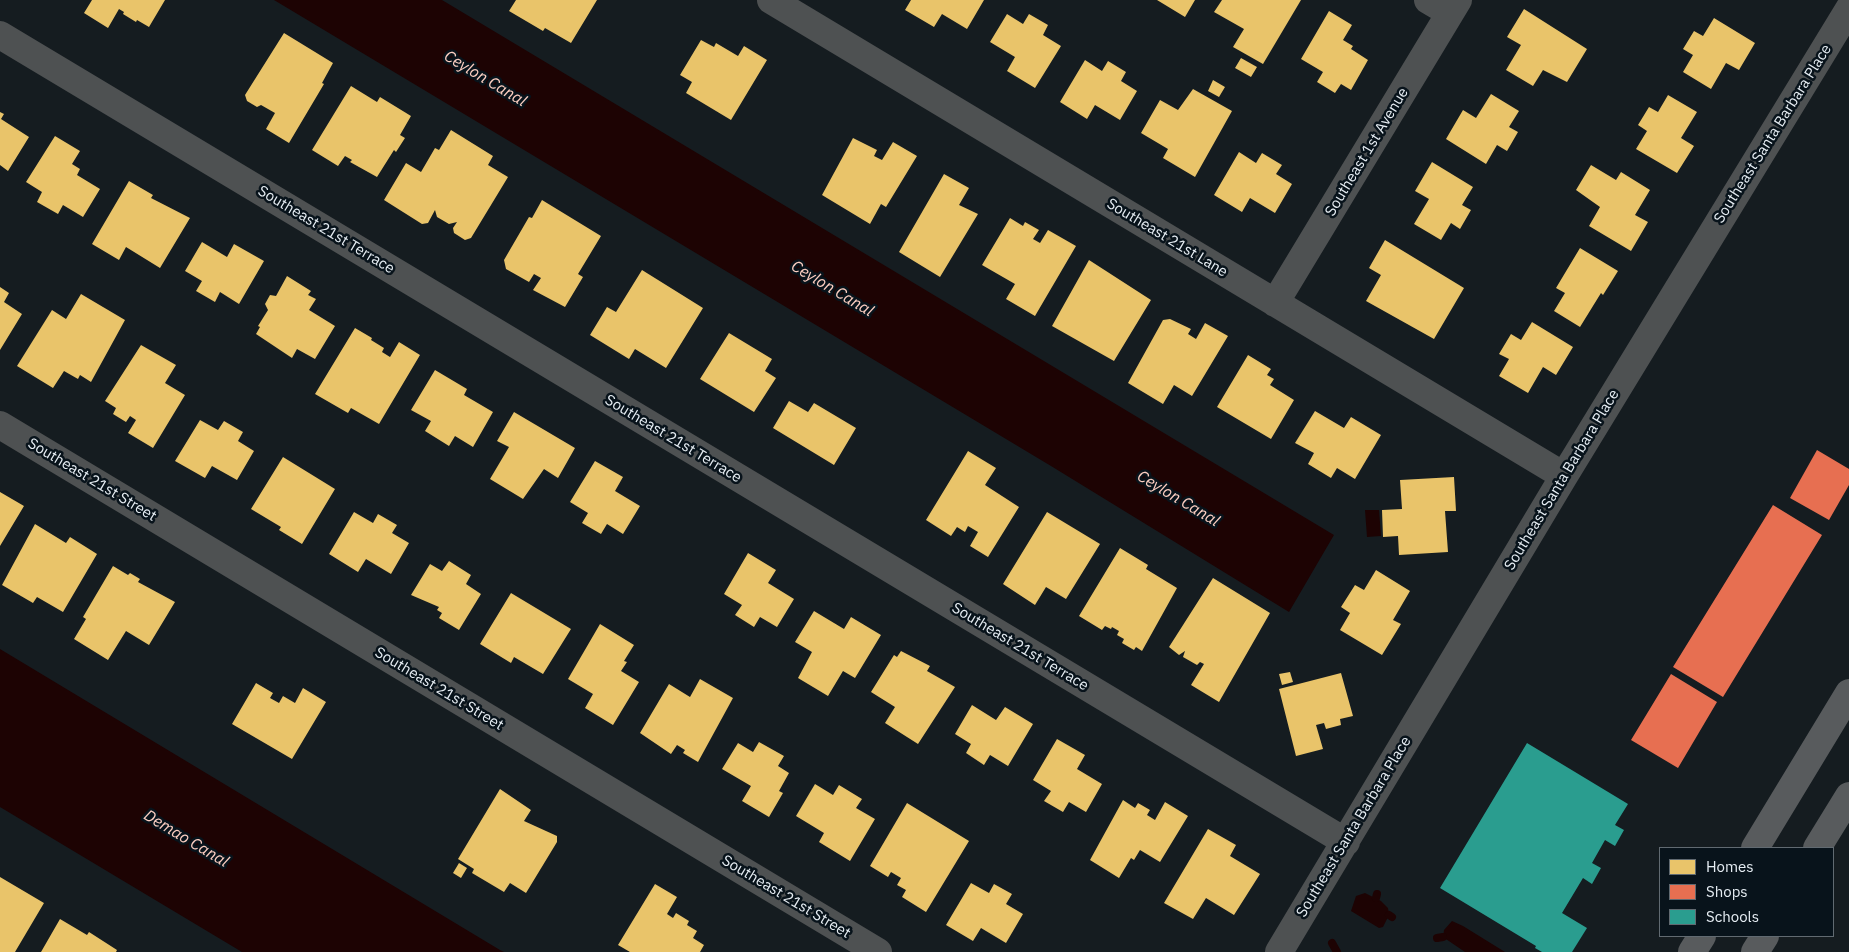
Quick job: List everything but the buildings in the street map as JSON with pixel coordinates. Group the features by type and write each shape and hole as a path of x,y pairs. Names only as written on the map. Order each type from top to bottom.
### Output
{"main road":[{"path":"1756,847 1849,692"},
{"path":"1818,847 1849,796"},
{"path":"1692,952 1701,937"},
{"path":"1755,952 1764,937"}],"street":[{"name":"Southeast 21st Lane","path":"771,0 1564,476"},
{"name":"Southeast 1st Avenue","path":"1276,303 1445,4"},
{"name":"Southeast Santa Barbara Place","path":"1279,952 1564,476 1849,9"},
{"name":"Southeast 21st Terrace","path":"0,35 1346,842"},
{"name":"Southeast 21st Street","path":"0,425 878,952"}],"water":[{"name":"Ceylon Canal","path":"274,0 442,0 1334,535 1289,612 1051,466"},
{"path":"1365,510 1379,510 1381,536 1367,537"},
{"name":"Demao Canal","path":"0,649 504,952 242,952 0,807"},
{"path":"1365,893 1381,901 1388,908 1389,915 1383,927 1379,928 1351,911 1356,896"},
{"path":"1452,921 1505,952 1465,952 1443,937 1444,930"}],"waterway":[{"path":"1376,898 1377,894"},
{"path":"1437,938 1443,937"},
{"path":"1332,943 1337,952"}]}
